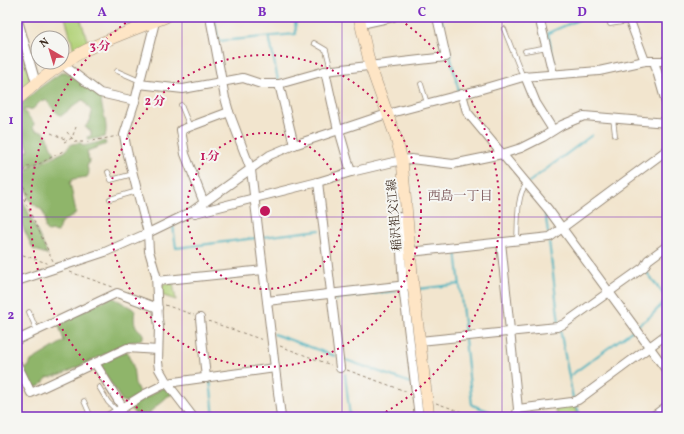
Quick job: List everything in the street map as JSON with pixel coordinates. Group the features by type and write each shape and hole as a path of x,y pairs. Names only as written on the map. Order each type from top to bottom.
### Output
{"main road":[{"path":"70,59 87,49 156,19 166,17"},
{"name":"稲沢祖父江線","path":"360,20 370,65 395,135 402,160 410,252 408,285 420,341 429,417"},
{"path":"17,100 54,70"}],"street":[{"path":"17,17 19,31 36,83"},
{"path":"210,17 229,112 251,170 281,417"},
{"path":"360,20 393,17"},
{"path":"139,83 183,89 243,78 261,84 279,84 328,71 446,57 436,17"},
{"path":"539,17 548,46 553,74"},
{"path":"156,19 135,101 124,135 126,151 148,233 149,251 157,281 158,319 160,327 158,350 160,370 167,383 193,417"},
{"path":"631,19 645,61"},
{"path":"654,60 667,106"},
{"path":"17,281 105,252 148,233 191,212 270,155 338,130 387,114 524,77 599,71 645,61 667,61"},
{"path":"70,70 100,93 135,101"},
{"path":"328,71 338,130 351,172"},
{"path":"524,77 536,103 553,130"},
{"path":"279,84 294,145"},
{"path":"462,94 467,112 562,228 667,371"},
{"path":"204,203 185,154 180,130 229,112"},
{"path":"191,212 195,213 402,160 411,159 453,164 502,154 521,148 562,125 584,116 667,123"},
{"path":"410,252 550,237 667,150"},
{"path":"318,182 340,368"},
{"path":"398,217 408,285 419,417"},
{"path":"501,242 511,332 517,413 578,400 667,334"},
{"path":"420,341 557,327 564,324 644,267 648,260 667,246"},
{"path":"157,281 263,270"},
{"path":"267,301 408,285"},
{"path":"20,339 117,293 158,305"},
{"path":"200,318 206,378"},
{"path":"17,366 31,393 127,348 158,350"},
{"path":"95,363 120,410"},
{"path":"108,417 145,394 167,383 275,368"},
{"path":"652,417 667,406"}],"lane":[{"path":"610,24 631,19"},
{"path":"504,29 524,77"},
{"path":"314,42 326,50 328,71"},
{"path":"524,51 548,46"},
{"path":"118,71 139,83"},
{"path":"421,84 427,103"},
{"path":"181,105 190,127"},
{"path":"613,118 615,135"},
{"path":"108,172 112,180 133,174"},
{"path":"517,240 519,205 523,187 527,184"},
{"path":"110,199 137,191"},
{"path":"29,312 37,331"},
{"path":"17,329 20,339"},
{"path":"99,387 108,402 120,410"},
{"path":"84,401 92,417"}],"path":[{"path":"64,142 72,138 76,127"},
{"path":"67,132 75,142 83,142"},
{"path":"51,133 67,140"},
{"path":"87,142 124,135"},
{"path":"25,200 27,194 22,181 26,167 35,166 65,150"},
{"path":"21,192 57,267"},
{"path":"17,253 115,288"},
{"path":"158,305 200,318 416,395"},
{"path":"427,400 476,417"}],"green space":[{"path":"65,17 80,17 88,43 74,50 70,30 69,30"},
{"path":"18,35 30,76 29,81 17,92 17,36"},
{"path":"62,72 66,72 101,97 106,127 105,137 88,140 87,137 91,136 91,131 85,127 90,121 92,112 84,101 82,100 61,116 46,100 41,101 33,109 23,110 34,123 33,128 37,131 42,131 47,136 50,146 55,154 35,164 26,166 22,176 17,177 17,156 29,150 17,125 17,108 38,89"},
{"path":"105,141 106,144 87,151 89,161 87,167 89,173 87,177 73,179 70,183 76,212 61,223 58,232 48,232 45,228 45,217 42,210 29,199 24,180 28,168 66,151 72,144 81,143 83,146"},
{"path":"17,193 20,194 48,255 33,249 17,214"},
{"path":"173,283 176,300 161,295 161,287 163,284"},
{"path":"112,297 135,310 134,317 136,327 143,334 143,338 139,341 130,342 119,346 61,375 47,378 41,385 35,388 31,386 23,371 29,366 31,361 64,341 58,323"},
{"path":"127,351 133,366 135,384 140,394 126,402 122,401 100,366 101,363"},
{"path":"162,388 167,388 172,394 150,412 151,417 137,417 130,407"},
{"path":"574,404 579,417 558,417 554,407"}],"waterway":[{"path":"215,22 219,41 296,34 295,18 306,17"},
{"path":"441,17 443,26"},
{"path":"554,63 548,33 585,17"},
{"path":"269,36 278,80"},
{"path":"447,42 459,92"},
{"path":"529,182 592,135"},
{"path":"545,211 548,233"},
{"path":"173,225 176,248 256,238"},
{"path":"263,237 320,230"},
{"path":"549,241 559,323"},
{"path":"456,250 465,333"},
{"path":"645,270 667,299"},
{"path":"418,289 460,284"},
{"path":"336,301 337,298 396,291"},
{"path":"637,326 651,316 667,299"},
{"path":"560,329 573,398"},
{"path":"571,375 633,330"},
{"path":"274,334 335,356"},
{"path":"465,339 472,405 506,417"},
{"path":"343,357 343,359 411,383"},
{"path":"345,374 350,417"},
{"path":"210,380 214,417"},
{"path":"576,405 581,417"}],"district":[{"name":"西島一丁目","path":"460,195"}]}
